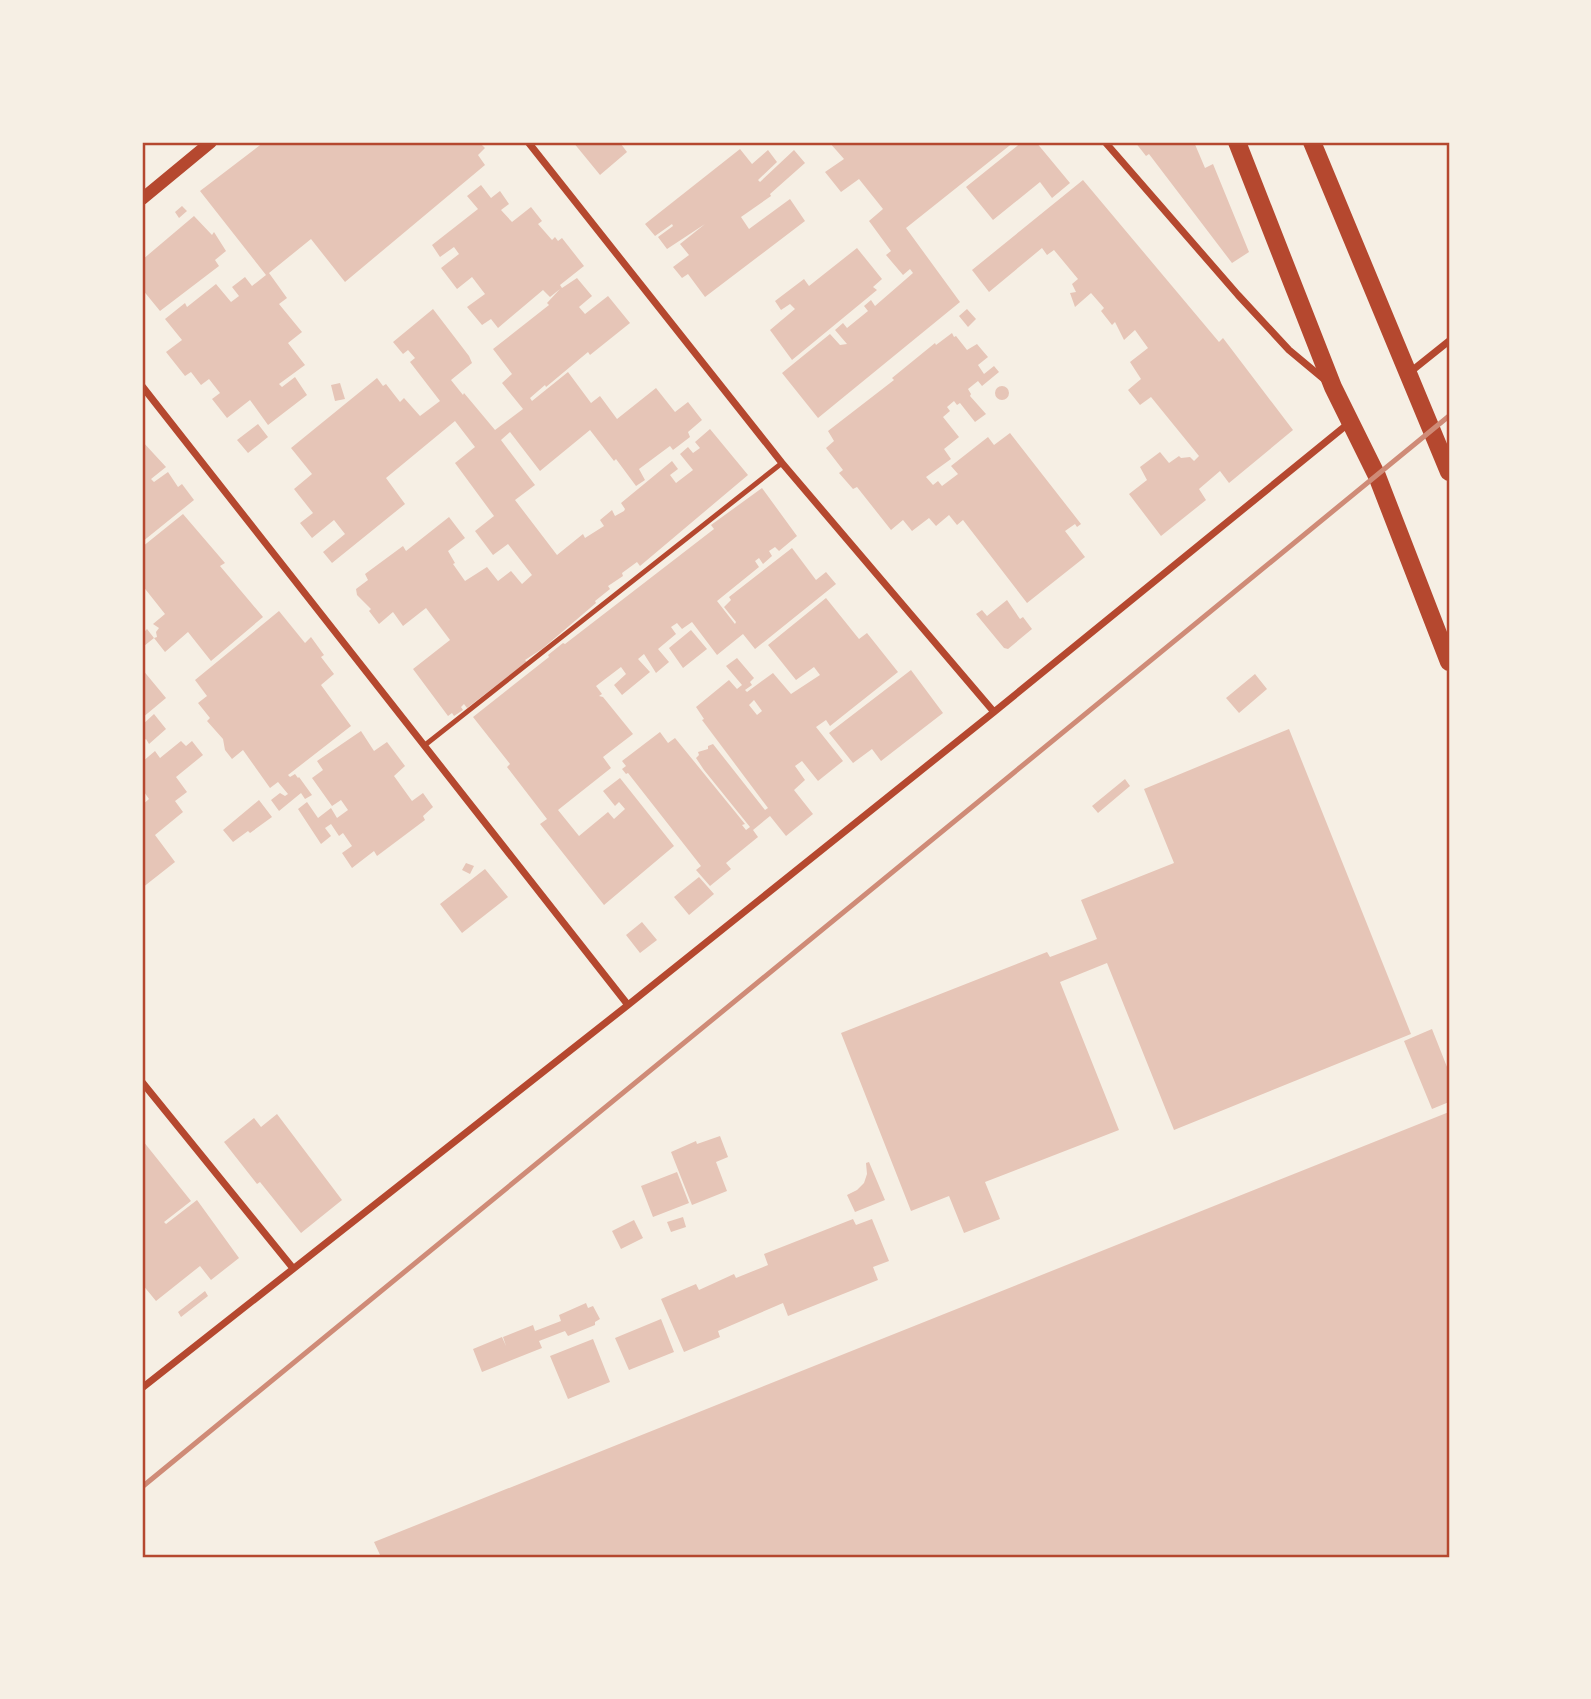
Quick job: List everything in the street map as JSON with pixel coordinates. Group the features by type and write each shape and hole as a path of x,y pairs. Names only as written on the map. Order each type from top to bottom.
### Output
{"main road":[{"path":"1237,142 1333,387 1377,476 1449,662"},
{"path":"1312,142 1449,472"}],"street":[{"path":"142,199 211,142"},
{"path":"528,142 782,463 994,712"},
{"path":"1105,142 1289,350 1333,387"},
{"path":"1409,373 1449,341"},
{"path":"142,386 628,1005"},
{"path":"142,1388 292,1267 628,1005 1350,423"},
{"path":"142,1082 292,1267"}],"lane":[{"path":"425,745 782,463"}],"building":[{"path":"264,142 479,142 485,148 478,155 485,165 345,282 311,239 269,273 287,298 279,304 302,332 288,343 305,365 279,384 282,387 295,377 307,395 268,425 250,400 227,418 212,399 220,393 209,379 201,385 191,372 185,376 166,352 182,340 165,319 185,303 187,307 216,284 231,302 239,296 232,287 245,277 252,286 266,275 200,191"},
{"path":"573,142 624,142 621,144 627,152 600,175"},
{"path":"829,142 1014,142 906,228 960,302 818,418 782,373 830,334 840,345 847,344 835,330 843,323 847,328 868,311 864,306 871,300 875,306 913,273 910,269 903,275 886,255 891,251 869,221 883,209 859,179 841,192 825,172 844,159"},
{"path":"1022,142 1036,142 1070,183 1052,198 1040,182 993,220 966,187"},
{"path":"1135,142 1194,142 1205,168 1213,164 1249,252 1232,263 1149,154 1146,156"},
{"path":"740,149 752,164 768,150 777,162 758,180 760,182 794,150 805,163 770,194 771,196 741,217 749,229 790,199 805,221 705,297 688,274 682,278 673,267 689,255 680,244 705,224 667,249 658,237 673,226 672,224 655,236 645,224"},
{"path":"1083,180 1219,342 1223,338 1293,430 1229,483 1220,471 1199,489 1206,500 1161,536 1129,494 1147,480 1140,467 1160,452 1169,463 1179,456 1190,457 1194,461 1199,456 1151,397 1140,405 1128,390 1141,379 1130,362 1148,348 1135,330 1124,340 1115,322 1112,325 1101,311 1104,308 1091,293 1075,307 1070,293 1076,292 1072,284 1078,279 1054,250 1047,255 1042,248 989,292 972,270"},
{"path":"481,185 491,198 500,191 509,204 501,210 512,222 531,207 542,221 538,224 552,240 555,237 558,241 562,238 584,266 560,285 562,288 577,278 592,296 579,307 585,314 608,296 630,323 590,355 588,352 546,387 545,385 530,398 532,401 568,372 591,403 600,396 617,419 656,388 675,412 688,402 702,420 688,432 690,437 673,450 670,446 639,469 645,480 636,486 590,430 540,471 510,432 501,440 535,485 515,500 557,555 583,534 585,538 604,526 600,520 612,510 615,516 624,511 621,503 672,461 678,469 670,475 676,483 693,470 680,454 688,447 693,453 700,448 695,442 710,429 748,475 640,566 637,562 622,573 623,576 608,586 610,589 595,601 596,603 525,660 527,662 467,708 464,704 461,707 463,710 454,716 452,713 448,716 413,669 450,640 426,608 403,626 393,612 379,624 369,611 371,609 357,595 356,589 368,580 365,574 403,546 406,551 449,517 465,538 448,551 465,581 487,567 498,581 511,571 522,584 532,575 508,544 493,555 475,531 494,516 455,463 475,447 455,421 386,478 405,504 332,563 323,552 345,534 334,520 312,538 300,523 313,513 294,489 312,474 291,448 377,378 383,386 386,384 400,402 404,398 420,416 440,401 410,362 415,358 408,350 403,354 393,342 433,309 472,363 451,380 463,395 464,393 495,430 523,409 502,383 512,374 493,349 549,305 547,303 560,289 550,297 543,290 498,328 491,319 482,325 467,307 485,294 472,277 457,289 441,268 459,254 454,247 440,257 432,245 478,209 467,196"},
{"path":"182,206 187,211 179,218 175,212"},
{"path":"194,216 212,235 214,232 226,251 215,260 219,266 160,311 142,289 142,260"},
{"path":"857,248 882,279 873,287 877,290 792,360 770,330 795,309 790,304 781,310 775,301 804,279 809,286"},
{"path":"967,309 976,319 968,327 959,316"},
{"path":"952,333 967,350 977,344 988,357 978,365 984,374 994,366 999,372 982,386 978,381 968,389 970,396 986,414 975,422 960,403 957,405 954,401 947,407 950,411 943,417 959,437 944,449 951,459 926,477 933,485 938,481 942,486 958,474 951,466 988,437 994,445 1010,433 1081,524 1077,527 1075,524 1065,531 1085,557 1027,603 963,520 957,525 949,515 936,526 929,518 912,531 903,520 891,530 857,487 853,489 839,473 843,470 826,448 834,441 828,431 894,380 892,378 935,343 936,345"},
{"path":"340,383 345,399 335,401 331,385"},
{"path":"999,386 1005,386 1009,393 1005,400 999,400 995,396 995,390"},
{"path":"258,424 268,437 248,453 237,440"},
{"path":"142,441 166,467 151,479 154,482 168,472 178,487 182,484 194,500 142,542"},
{"path":"762,488 797,536 779,551 775,547 769,551 772,556 763,564 759,558 755,561 759,567 717,601 735,624 724,607 731,600 729,597 792,548 816,580 826,572 836,584 755,649 743,634 717,655 692,622 682,629 677,623 671,627 676,634 658,649 669,662 656,673 644,654 638,659 650,672 622,695 614,685 626,674 621,667 596,686 602,694 599,696 603,697 633,734 603,757 611,768 558,810 579,836 608,812 614,819 625,809 619,802 615,806 603,791 620,778 674,846 604,905 540,824 547,819 507,767 510,764 473,717 563,643 714,529 711,525"},
{"path":"183,514 225,563 220,566 263,617 211,661 188,632 165,652 154,638 157,637 159,628 153,624 165,614 142,585 142,547"},
{"path":"826,598 859,639 867,633 898,672 830,726 826,720 816,727 843,761 818,781 802,761 795,766 805,780 794,790 813,814 786,836 770,816 753,830 758,837 726,863 731,869 710,886 696,870 701,866 628,773 622,769 626,766 622,761 660,732 668,743 675,738 745,824 742,825 746,830 750,827 704,770 696,758 698,752 713,744 765,810 768,808 702,720 704,719 696,707 729,680 737,689 742,685 726,666 737,658 754,678 750,682 752,685 745,690 747,692 773,673 791,694 820,675 814,667 796,680 768,645","holes":["754,700 762,711 757,715 749,705"]},
{"path":"1007,600 1020,619 1023,617 1032,629 1008,649 1004,648 976,614 982,610 987,616"},
{"path":"279,611 305,643 311,637 324,655 321,657 334,674 321,685 351,726 288,775 290,777 295,774 299,777 312,795 305,799 301,793 279,811 271,800 280,793 285,796 288,794 278,782 270,788 243,750 232,759 225,750 223,739 207,721 210,718 198,703 207,696 195,680"},
{"path":"147,629 154,638 144,646 142,634"},
{"path":"691,630 707,649 683,668 669,648"},
{"path":"142,669 166,698 142,718"},
{"path":"911,670 943,713 881,761 872,749 853,763 829,733"},
{"path":"1255,674 1267,689 1239,713 1226,698"},
{"path":"154,714 166,729 149,744 146,739 142,742 142,725"},
{"path":"1289,729 1411,1034 1174,1130 1107,963 1060,982 1119,1130 985,1182 1000,1219 964,1233 949,1196 911,1211 841,1033 1047,952 1050,957 1097,939 1081,900 1174,863 1144,789"},
{"path":"361,731 374,751 387,742 405,766 394,776 412,801 423,793 433,807 423,816 425,820 377,856 374,851 352,868 342,853 352,846 343,833 339,836 331,824 325,828 331,836 321,844 298,809 307,802 318,818 331,808 337,818 348,810 341,800 332,806 312,778 323,770 317,761"},
{"path":"181,741 186,746 192,741 203,755 176,777 187,792 175,801 183,812 155,835 175,862 142,888 142,805 149,799 142,789 142,762 155,751 160,758"},
{"path":"1125,779 1130,786 1098,813 1092,806"},
{"path":"259,800 272,817 233,842 223,830"},
{"path":"466,863 474,866 470,874 462,870"},
{"path":"485,869 508,897 462,933 440,904"},
{"path":"699,877 714,894 689,915 674,897"},
{"path":"642,922 657,940 640,953 626,935"},
{"path":"1432,1029 1449,1072 1449,1102 1432,1109 1404,1041"},
{"path":"1449,1112 1449,1557 381,1557 374,1542"},
{"path":"277,1114 342,1200 301,1233 224,1142 254,1118 261,1127"},
{"path":"720,1136 728,1157 716,1162 727,1191 692,1205 671,1152 696,1141 697,1144"},
{"path":"143,1141 191,1201 164,1222 166,1224 197,1200 239,1258 211,1280 200,1266 156,1301 142,1284"},
{"path":"869,1162 885,1200 855,1212 847,1195 864,1183 866,1163"},
{"path":"677,1172 689,1203 653,1217 641,1186"},
{"path":"683,1217 686,1227 671,1232 667,1222"},
{"path":"853,1219 856,1225 872,1219 889,1261 873,1267 878,1280 788,1316 783,1303 718,1331 720,1337 684,1352 661,1299 696,1284 699,1290 734,1274 736,1278 768,1265 764,1254"},
{"path":"634,1220 643,1238 621,1249 612,1231"},
{"path":"205,1291 208,1296 181,1317 178,1312"},
{"path":"586,1303 588,1308 593,1306 600,1319 595,1325 568,1336 565,1331 539,1341 542,1348 482,1372 473,1349 502,1337 506,1346 503,1337 533,1325 535,1331 561,1321 559,1315"},
{"path":"661,1319 674,1352 629,1370 615,1338"},
{"path":"593,1339 610,1382 568,1399 550,1356"}],"railway":[{"path":"142,1487 1449,416"}]}
